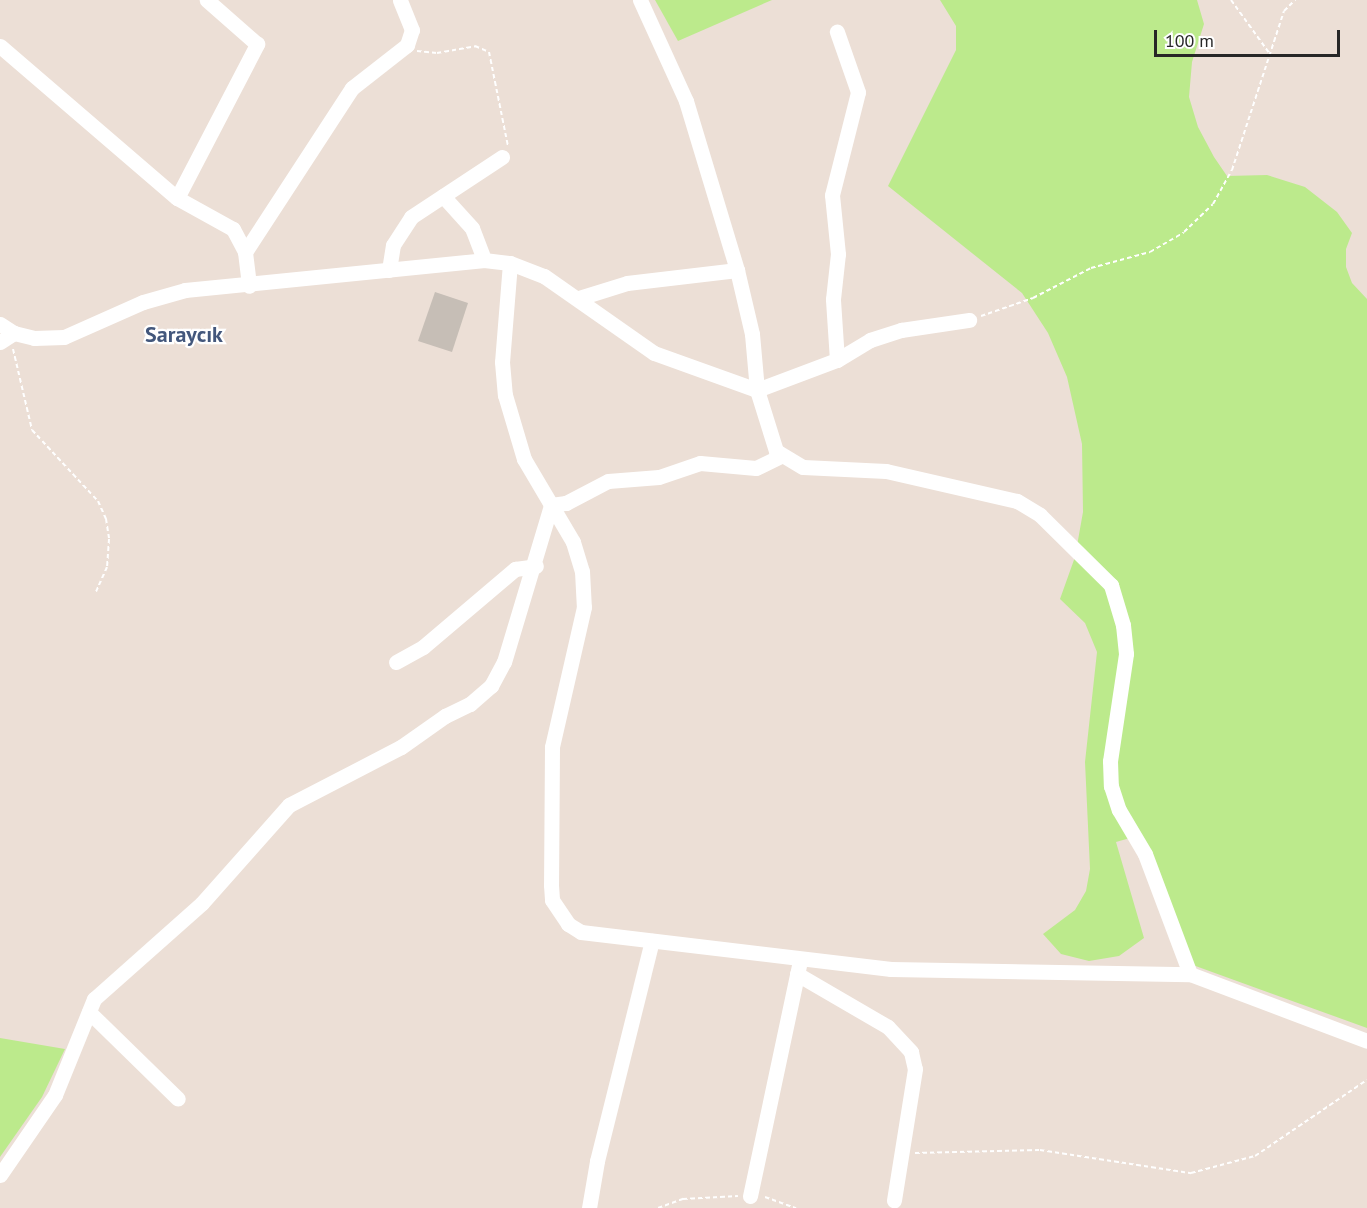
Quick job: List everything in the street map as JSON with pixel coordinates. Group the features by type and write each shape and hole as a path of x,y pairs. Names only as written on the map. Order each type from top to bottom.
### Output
{"street":[{"path":"177,198 257,44 207,0"},
{"path":"245,252 352,88 407,45 412,30 400,0"},
{"path":"640,0 686,100 737,270 752,334 757,390 771,445 781,456 803,467 886,471 1008,498 1040,515 1101,572 1116,598 1125,646 1110,760 1114,798 1145,854 1190,974"},
{"path":"837,32 858,92 832,195 838,254 832,299 837,360"},
{"path":"0,46 177,198 233,229 245,252 249,286"},
{"path":"389,270 393,245 411,217 502,156"},
{"path":"442,196 472,228 484,260"},
{"path":"0,324 8,337 64,337 165,295 484,260 510,263 544,276 579,298 654,353 757,390 837,360 870,340 901,330 969,320"},
{"path":"510,263 502,362 505,395 524,459 573,542 582,571 584,607 552,747 552,900 568,924 581,932 652,941 799,967 1190,974 1367,1041"},
{"path":"579,298 627,283 737,270"},
{"path":"551,505 566,503 608,481 658,477 700,463 756,468 781,456"},
{"path":"0,1175 55,1095 94,999 202,903 289,805 401,747 445,716 470,704 491,686 504,662 536,566 551,505"},
{"path":"396,662 423,646 515,569 536,566"},
{"path":"589,1208 597,1161 652,941"},
{"path":"799,967 888,1027 906,1045 915,1069 894,1200"},
{"path":"750,1196 799,967"},
{"path":"89,1012 178,1099"}],"path":[{"path":"1231,0 1270,54"},
{"path":"969,320 1033,298 1091,268 1150,252 1185,232 1213,204 1232,170 1284,11 1295,0"},
{"path":"407,45 427,54 475,46 489,52 508,141 502,156"},
{"path":"8,337 33,430 98,501 106,519 109,539 107,567 96,592"},
{"path":"903,1153 1040,1150 1191,1173 1255,1156 1367,1080"},
{"path":"658,1208 683,1199 750,1196 773,1197 796,1208"}],"green space":[{"path":"655,0 772,0 678,41"},
{"path":"940,0 1197,0 1204,24 1192,62 1189,97 1198,127 1214,157 1227,176 1267,175 1305,187 1337,212 1352,233 1346,249 1346,267 1352,283 1367,299 1367,1028 1179,960 1137,836 1116,842 1144,938 1119,956 1089,961 1061,954 1043,934 1075,910 1086,891 1090,869 1085,762 1097,652 1085,623 1060,599 1075,557 1083,512 1082,444 1067,377 1048,333 1022,293 888,186 956,50 956,26"},
{"path":"0,1038 65,1049 42,1097 0,1157"}],"building":[{"path":"435,292 468,303 452,352 418,341"}],"district":[{"name":"Saraycık","path":"184,335"}]}
